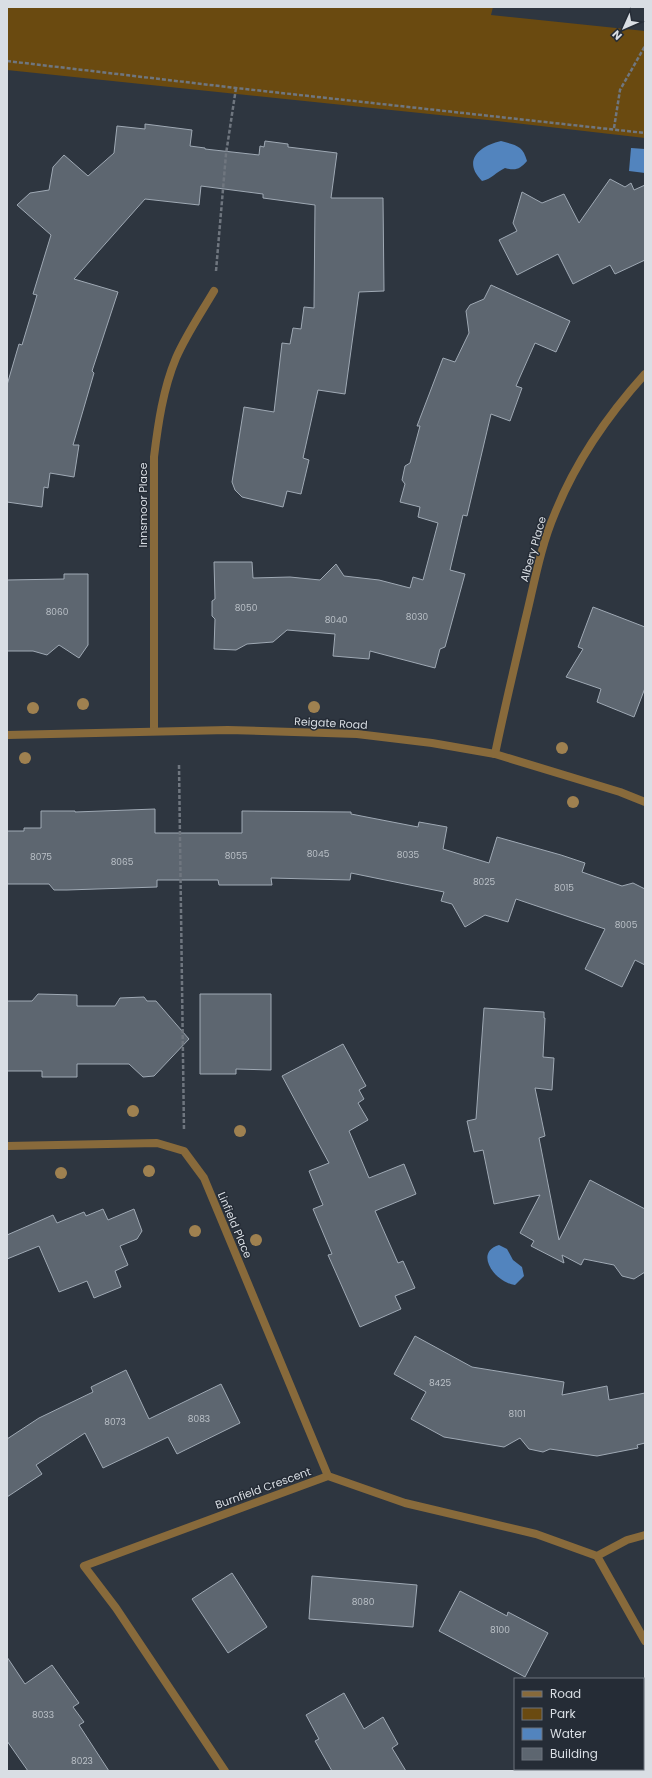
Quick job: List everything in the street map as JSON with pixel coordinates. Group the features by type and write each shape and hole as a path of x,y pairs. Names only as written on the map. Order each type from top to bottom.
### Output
{"street":[{"name":"Innsmoor Place","path":"154,731 154,457 165,394 176,358 214,291"},
{"name":"Albery Place","path":"495,754 541,552 554,514 572,474 588,449 619,403 645,374"},
{"name":"Reigate Road","path":"7,735 228,730 356,734 432,743 495,754 620,792 645,802"},
{"path":"7,1146 157,1143 184,1151"},
{"name":"Linfield Place","path":"184,1151 204,1178 328,1476"},
{"name":"Burnfield Crescent","path":"225,1771 116,1608 84,1566 328,1476 406,1503 536,1534 596,1556"},
{"path":"645,1535 627,1540 596,1556 645,1641"}],"path":[{"path":"614,128 620,90 645,46"},
{"path":"7,61 236,88 614,128 645,133"},
{"path":"214,291 226,154 236,88"},
{"path":"179,765 184,1151"}],"green space":[{"path":"7,7 493,7 491,15 645,31 645,138 497,121 7,70"}],"water":[{"path":"501,141 518,146 523,152 527,161 518,169 505,168 489,179 482,181 476,174 473,167 473,161 480,151 493,143"},
{"path":"631,148 645,149 645,173 629,171"},
{"path":"499,1245 507,1249 513,1260 522,1267 524,1276 515,1285 501,1279 490,1267 488,1254 491,1249"}],"building":[{"path":"145,124 192,130 190,146 205,149 259,155 260,146 264,147 265,141 288,144 288,147 337,153 331,198 383,198 384,291 359,292 345,394 318,390 303,458 309,460 301,494 287,491 283,507 242,497 235,490 232,482 244,407 274,412 282,343 290,344 293,328 301,329 304,307 314,308 315,205 263,198 263,194 201,186 199,205 145,199 74,279 118,292 92,371 94,373 73,445 79,445 74,477 50,473 48,488 44,487 42,507 7,502 7,385 19,344 22,345 37,295 33,294 51,235 17,205 30,193 49,190 53,167 64,155 88,176 114,153 117,126 145,129"},
{"path":"610,179 625,187 631,183 634,190 645,185 645,260 615,274 610,265 573,284 558,254 517,275 499,240 517,231 513,223 522,192 542,203 564,194 579,223"},
{"path":"491,285 570,321 556,352 535,343 516,386 522,388 510,421 491,414 467,516 463,515 450,570 465,574 445,647 440,649 435,668 370,651 369,659 333,656 335,634 287,630 273,642 247,644 236,650 214,649 215,619 212,616 212,601 215,599 214,562 252,562 253,578 290,577 320,580 336,564 344,576 379,580 410,588 413,577 423,580 438,523 418,517 420,507 400,502 405,484 402,480 405,466 410,463 420,426 417,426 443,358 455,362 469,333 466,311 470,305 484,299"},
{"path":"64,574 88,574 88,645 79,658 59,645 47,655 33,651 7,651 7,580 64,579"},
{"path":"593,607 645,627 645,688 634,717 597,702 601,689 566,677 583,649 578,647"},
{"path":"155,809 155,833 242,833 242,811 351,812 351,814 418,827 419,822 447,827 443,849 489,863 497,837 561,855 585,863 582,872 622,886 633,883 645,889 645,965 635,960 622,987 585,969 605,929 516,899 508,922 485,915 465,927 452,904 441,901 444,892 351,873 350,880 271,878 272,885 219,885 218,880 157,880 157,887 54,890 49,884 7,884 7,831 24,831 24,828 41,828 41,811 75,812"},
{"path":"38,994 77,995 77,1006 115,1006 120,998 144,997 147,1001 156,1001 189,1039 154,1076 143,1077 129,1064 77,1064 77,1077 42,1077 42,1071 7,1071 7,1001 32,1001"},
{"path":"200,994 271,994 271,1070 236,1069 236,1074 200,1074"},
{"path":"484,1008 544,1012 543,1057 554,1058 552,1090 535,1088 545,1136 539,1138 559,1240 590,1180 645,1209 645,1272 634,1279 622,1276 614,1265 584,1259 581,1265 562,1255 564,1263 531,1246 534,1241 520,1233 540,1195 494,1204 483,1150 474,1152 467,1121 476,1119"},
{"path":"343,1044 366,1086 359,1090 364,1099 358,1103 368,1120 349,1131 369,1178 404,1164 416,1194 375,1211 398,1263 403,1261 415,1288 395,1296 401,1309 360,1327 328,1255 332,1254 313,1209 323,1205 309,1171 329,1163 282,1076"},
{"path":"103,1209 108,1220 134,1209 142,1231 137,1239 120,1246 128,1265 115,1271 121,1287 94,1298 87,1281 59,1292 39,1246 7,1259 7,1235 53,1215 57,1223 84,1212 86,1216"},
{"path":"415,1336 472,1367 564,1382 562,1395 607,1386 609,1400 645,1393 645,1443 637,1445 638,1448 597,1456 550,1449 543,1452 529,1449 520,1438 504,1447 444,1437 411,1419 426,1392 394,1374"},
{"path":"126,1370 149,1419 221,1384 240,1423 177,1454 168,1437 103,1468 85,1433 36,1465 42,1474 7,1497 7,1439 39,1418 93,1392 91,1387"},
{"path":"232,1573 267,1627 228,1653 192,1599"},
{"path":"312,1576 417,1585 413,1627 309,1619"},
{"path":"460,1591 507,1616 508,1612 548,1633 525,1677 439,1631"},
{"path":"7,1657 25,1684 52,1665 79,1703 73,1707 84,1722 79,1725 109,1771 28,1771 7,1741"},
{"path":"344,1693 364,1729 383,1717 398,1744 392,1748 406,1771 332,1771 315,1741 319,1739 306,1715"}]}
